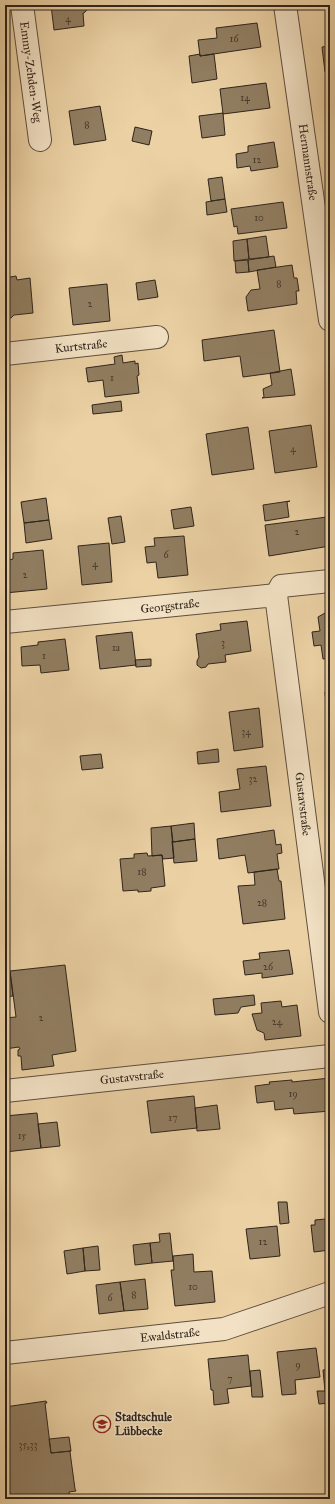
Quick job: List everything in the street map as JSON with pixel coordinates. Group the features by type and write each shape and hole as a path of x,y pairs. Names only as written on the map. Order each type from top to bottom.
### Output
{"street":[{"name":"Emmy-Zehden-Weg","path":"22,5 40,140"},
{"name":"Hermannstraße","path":"285,5 330,320"},
{"name":"Kurtstraße","path":"5,354 157,338"},
{"name":"Georgstraße","path":"5,622 276,595 281,586 330,581"},
{"name":"Gustavstraße","path":"276,595 330,1012"},
{"name":"Gustavstraße","path":"5,1091 330,1056"},
{"name":"Ewaldstraße","path":"5,1353 224,1329 330,1293"}],"building":[{"path":"51,5 86,5 87,10 83,13 84,26 54,30"},
{"path":"257,23 261,47 200,56 198,40 217,38 216,28"},
{"path":"330,46 330,71 325,72 322,47"},
{"path":"200,54 200,56 214,54 217,79 192,83 189,56"},
{"path":"266,83 270,108 223,114 220,89"},
{"path":"100,106 106,140 74,145 69,111"},
{"path":"223,113 225,135 202,138 199,116"},
{"path":"135,127 152,131 149,145 132,141"},
{"path":"274,142 278,167 251,171 250,166 237,168 236,154 248,152 248,146"},
{"path":"222,177 225,199 211,201 208,179"},
{"path":"225,199 227,212 207,215 206,202"},
{"path":"283,202 287,228 238,234 237,226 234,227 231,209"},
{"path":"266,236 269,257 249,259 247,239"},
{"path":"247,239 249,259 234,261 233,241"},
{"path":"274,256 276,267 249,272 248,260"},
{"path":"248,260 249,272 236,273 235,261"},
{"path":"292,265 294,278 297,278 299,291 296,291 297,304 248,311 246,297 251,290 260,289 257,270"},
{"path":"16,276 17,280 30,278 33,313 14,315 11,318 5,319 5,278"},
{"path":"155,280 158,297 138,300 136,283"},
{"path":"107,284 110,321 73,325 69,288"},
{"path":"274,330 280,372 243,377 240,356 204,361 202,340"},
{"path":"122,355 123,363 135,361 135,364 138,363 139,375 137,376 139,393 105,397 103,380 88,382 86,368 115,364 114,357"},
{"path":"291,369 295,395 262,398 264,397 263,389 272,385 270,373"},
{"path":"121,401 122,411 93,414 92,405"},
{"path":"311,425 317,467 275,473 269,431"},
{"path":"248,427 254,469 212,475 206,434"},
{"path":"46,498 49,520 24,523 21,502"},
{"path":"290,501 287,502 289,517 265,521 263,505"},
{"path":"191,507 194,526 174,529 171,510"},
{"path":"121,516 125,542 112,544 108,518"},
{"path":"327,517 330,546 269,556 265,525"},
{"path":"49,520 52,539 26,543 24,523"},
{"path":"184,536 188,575 158,578 156,562 147,563 145,547 155,546 154,538"},
{"path":"109,543 112,582 82,585 78,546"},
{"path":"43,550 47,589 5,593 5,561 13,559 13,553"},
{"path":"325,613 330,614 330,658 323,659 321,645 314,646 312,632 320,631 318,617"},
{"path":"247,621 251,651 225,655 226,662 208,664 206,667 201,668 197,665 199,657 196,634 221,630 220,624"},
{"path":"132,632 136,665 100,669 96,636"},
{"path":"65,639 69,670 41,673 40,665 22,666 21,647 38,645 38,642"},
{"path":"151,659 151,666 136,667 135,660"},
{"path":"325,692 330,692 330,714 327,714"},
{"path":"259,708 263,747 234,751 229,712"},
{"path":"218,749 219,762 198,764 197,752"},
{"path":"101,754 103,768 82,770 80,756"},
{"path":"266,766 271,806 221,812 219,792 240,789 237,769"},
{"path":"194,823 195,839 173,842 171,826"},
{"path":"171,826 174,858 163,859 162,855 152,856 151,828"},
{"path":"274,830 276,845 281,844 282,853 277,854 279,869 248,873 245,855 219,859 217,839"},
{"path":"195,839 197,861 174,863 172,841"},
{"path":"147,853 148,856 162,855 165,886 151,888 151,891 123,891 120,859 134,858 134,854"},
{"path":"277,869 279,881 281,881 285,919 243,924 238,886 255,885 254,872"},
{"path":"289,950 293,974 262,978 262,973 245,975 243,961 260,959 259,953"},
{"path":"65,965 76,1051 52,1055 54,1066 22,1070 21,1056 18,1056 18,1050 20,1049 19,1047 5,1049 5,1018 16,1017 10,971"},
{"path":"5,972 10,972 13,996 5,997"},
{"path":"254,995 255,1005 241,1007 238,1013 215,1015 213,999"},
{"path":"281,1001 282,1007 297,1005 301,1036 265,1040 264,1033 257,1030 252,1014 262,1013 261,1003"},
{"path":"330,1078 330,1111 294,1114 293,1108 275,1110 274,1101 257,1103 255,1086 270,1084 269,1082 292,1080 292,1082"},
{"path":"194,1096 197,1128 151,1133 147,1101"},
{"path":"217,1105 220,1129 197,1131 195,1108"},
{"path":"37,1113 41,1148 5,1152 5,1116"},
{"path":"57,1122 60,1146 41,1148 38,1124"},
{"path":"278,1202 287,1202 289,1223 280,1224"},
{"path":"326,1219 327,1223 330,1223 330,1250 314,1252 311,1225 315,1225 315,1220"},
{"path":"277,1226 280,1256 250,1259 246,1229"},
{"path":"170,1233 173,1261 152,1263 150,1243 160,1242 159,1234"},
{"path":"150,1243 152,1263 135,1265 133,1245"},
{"path":"98,1246 100,1270 85,1271 83,1248"},
{"path":"83,1248 85,1271 67,1274 64,1251"},
{"path":"193,1254 194,1272 212,1271 215,1302 175,1306 171,1270 174,1270 173,1256"},
{"path":"145,1279 148,1309 124,1311 120,1282"},
{"path":"120,1282 124,1311 99,1314 96,1285"},
{"path":"316,1348 320,1377 295,1380 296,1394 282,1395 277,1352"},
{"path":"248,1355 251,1386 227,1389 229,1403 214,1405 208,1359"},
{"path":"330,1369 330,1403 319,1404 317,1391 325,1391 323,1370"},
{"path":"260,1370 263,1397 252,1397 250,1371"},
{"path":"46,1401 51,1453 71,1451 76,1491 69,1492 70,1499 9,1499 5,1473 5,1407"},
{"path":"69,1437 71,1451 51,1453 49,1439"}],"place":[{"name":"Stadtschule Lübbecke","path":"102,1424"}]}
